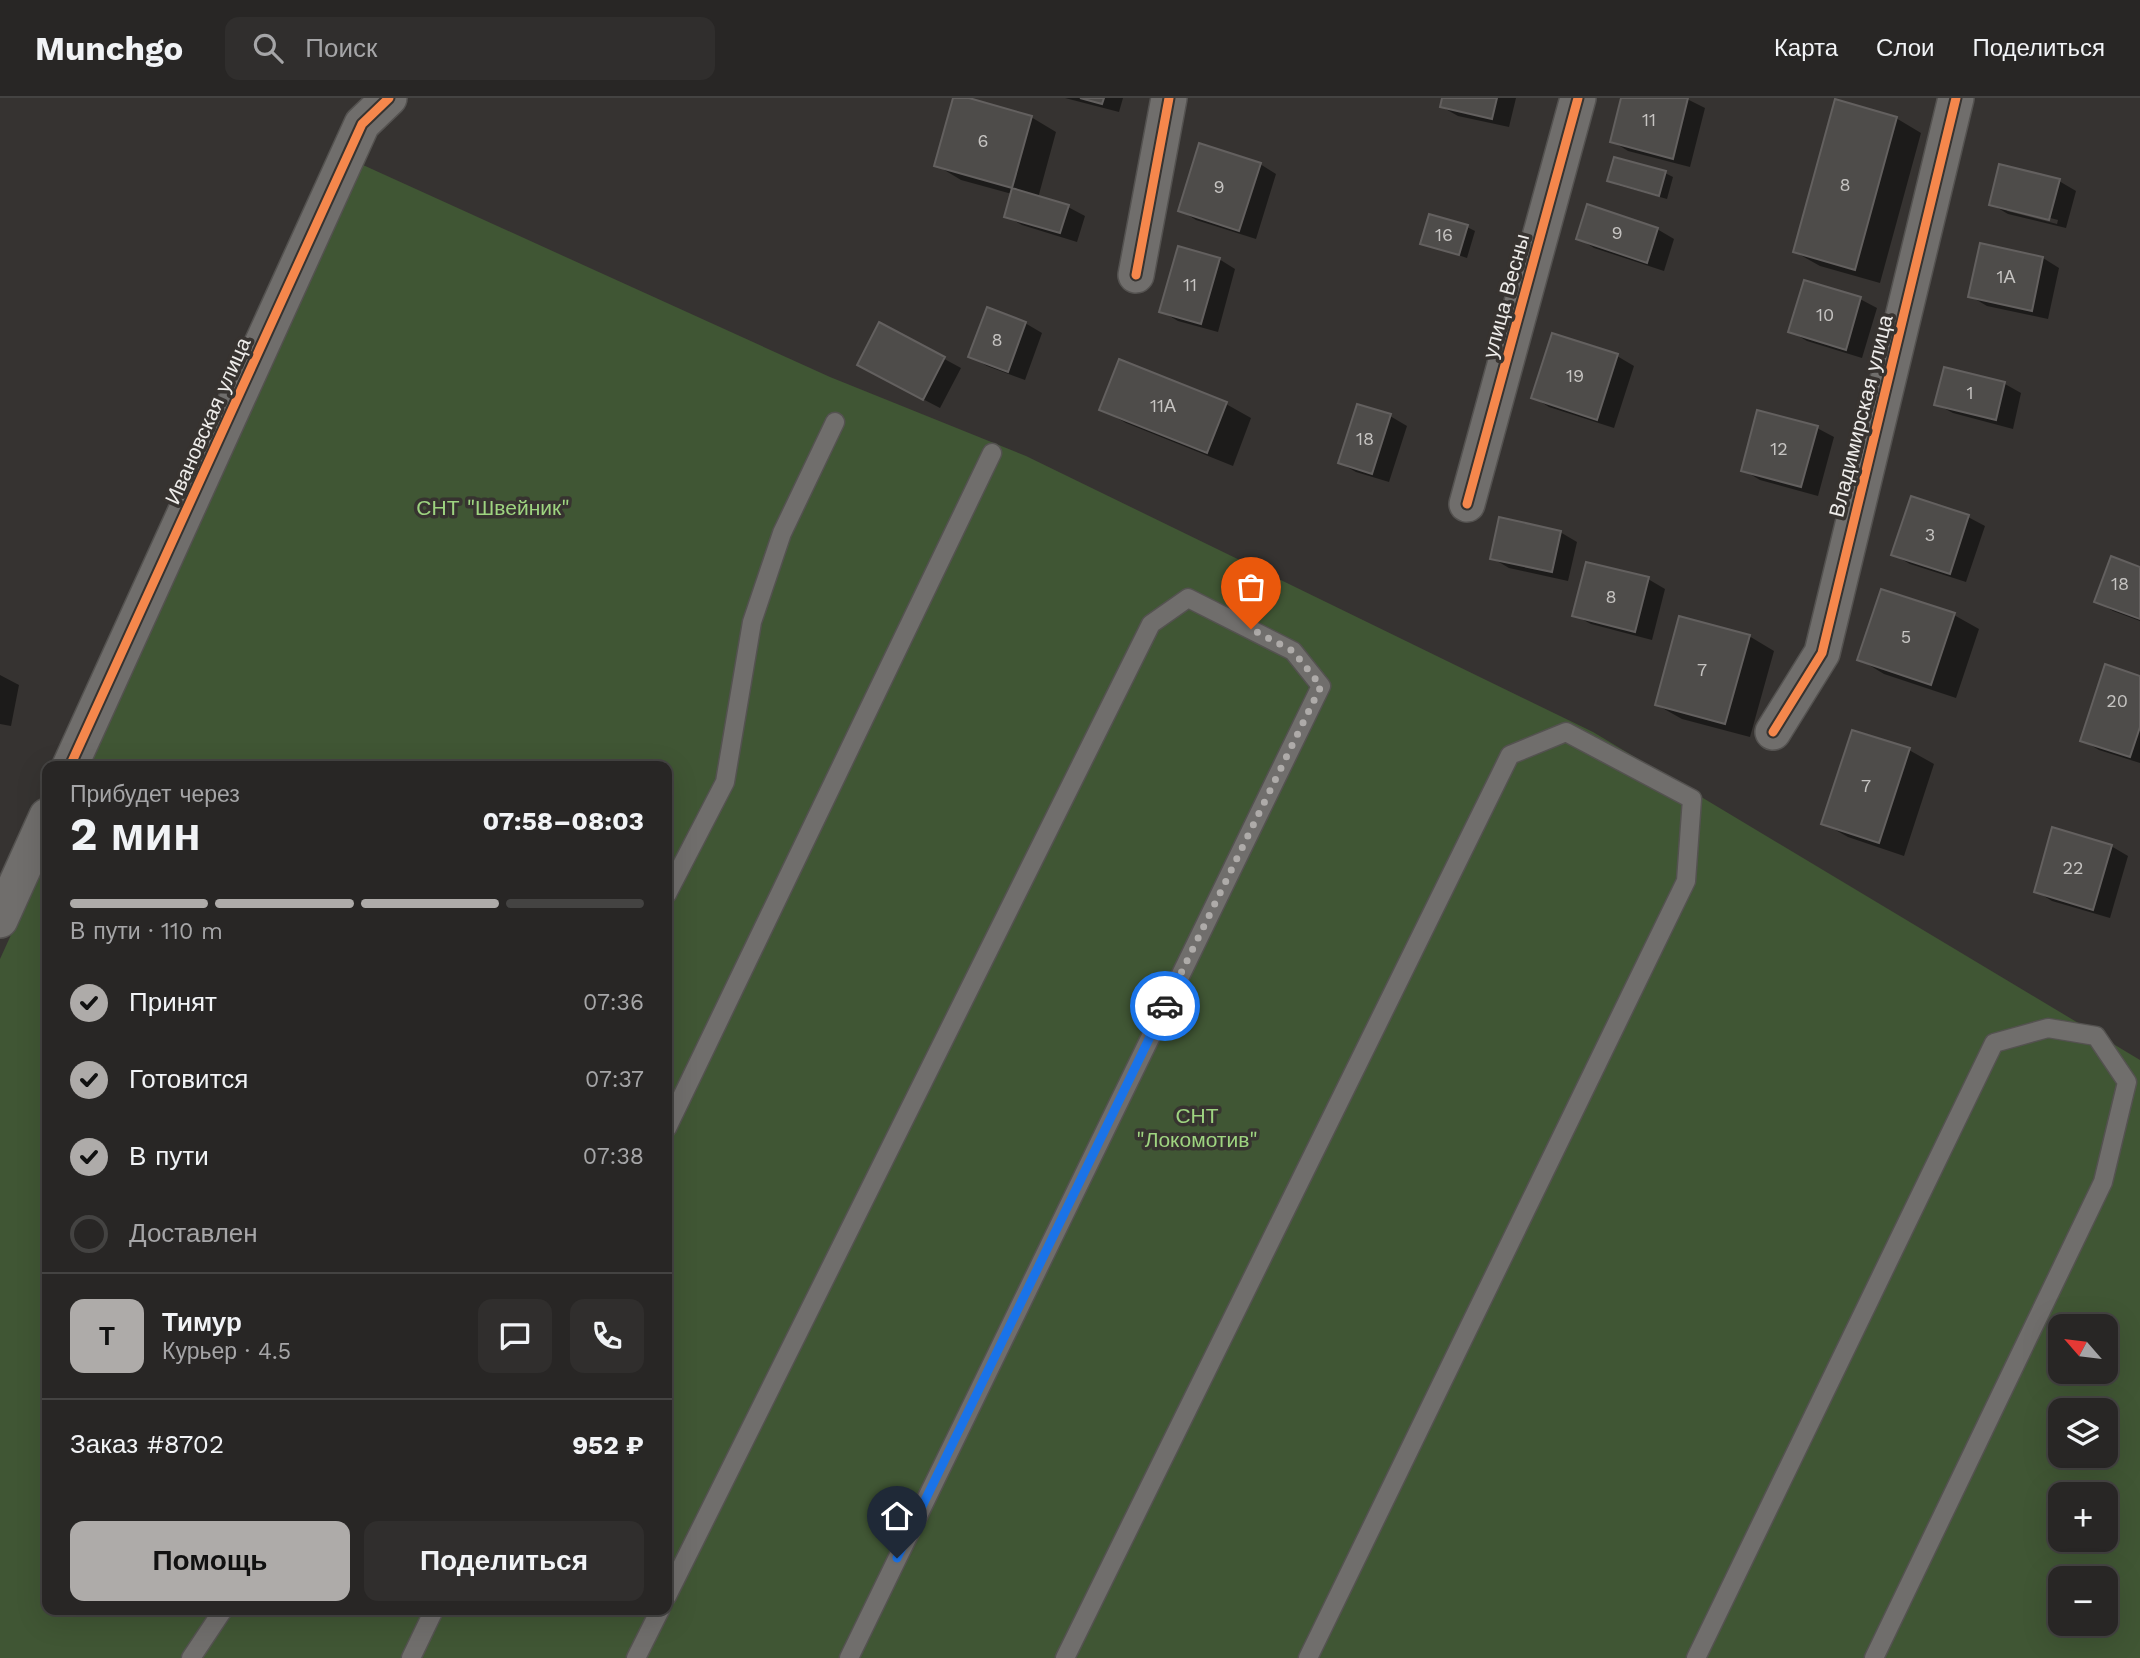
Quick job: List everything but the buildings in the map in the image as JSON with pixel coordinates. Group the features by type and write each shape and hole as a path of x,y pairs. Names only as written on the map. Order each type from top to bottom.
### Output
{"street":[{"name":"Ивановская улица","path":"72,761 362,124 389,98"},
{"path":"1136,275 1169,98"},
{"name":"улица Весны","path":"1467,504 1578,98"},
{"name":"Владимирская улица","path":"1773,732 1822,653 1956,98"},
{"path":"0,920 42,827"}],"lane":[{"path":"672,884 725,782 752,622 782,533 835,422"},
{"path":"672,1118 992,453"},
{"path":"672,1586 1151,624 1188,598 1293,651 1321,686 849,1658"},
{"path":"1065,1658 1510,755 1566,732 1692,799 1686,881 1308,1658"},
{"path":"1696,1658 1994,1043 2048,1028 2096,1036 2127,1082 2103,1182 1874,1658"},
{"path":"191,1658 220,1615"},
{"path":"411,1658 432,1615"},
{"path":"636,1658 658,1615"}],"green space":[{"name":"СНТ \"Локомотив\"","path":"363,165 830,377 1026,456 1593,732 2140,1060 2140,1658 0,1658 0,959 42,867 42,1615 672,1615 672,761 90,761"}],"cycle path":[{"path":"72,761 362,124 389,98"},
{"path":"1136,275 1169,98"},
{"path":"1467,504 1578,98"},
{"path":"1773,732 1822,653 1956,98"}],"way so far":[{"path":"1165,1006 1321,686 1293,651 1251,629"}],"route":[{"path":"897,1558 1165,1006"}],"park label":[{"name":"СНТ \"Швейник\"","path":"493,508"}]}
